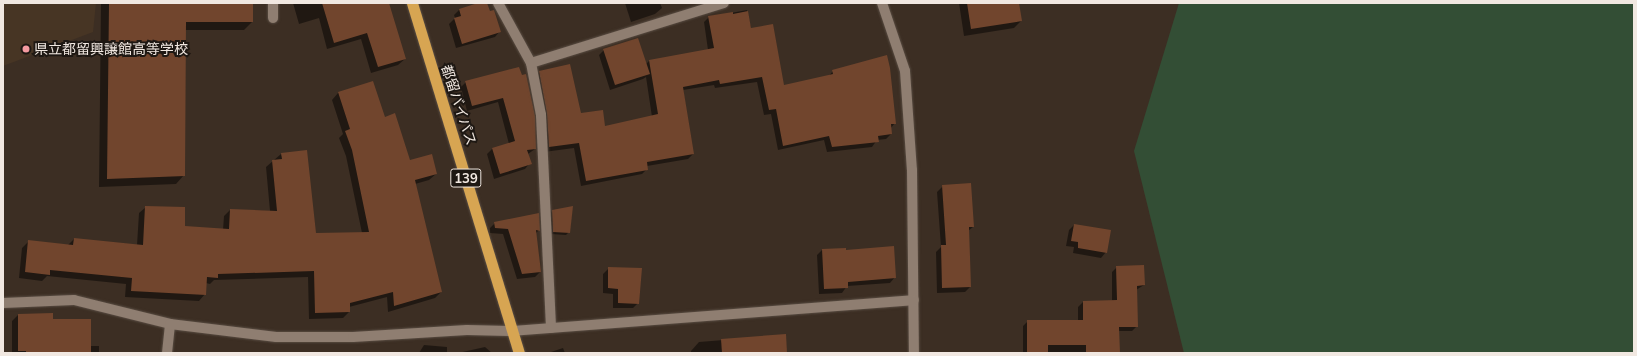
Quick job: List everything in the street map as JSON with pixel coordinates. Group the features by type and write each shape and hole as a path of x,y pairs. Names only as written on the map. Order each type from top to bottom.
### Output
{"highway":[{"name":"都留バイパス","path":"412,3 519,353"}],"street":[{"path":"273,3 273,18"},
{"path":"498,3 531,63 541,115 551,328"},
{"path":"531,63 724,3"},
{"path":"882,3 905,71 912,170 914,353"},
{"path":"3,303 74,300 170,324 276,337 353,337 467,330 512,331 914,300"},
{"path":"167,353 170,324"}],"shaded area":[{"name":"県立都留興譲館高等学校","path":"3,3 96,3 93,32 3,66"}],"green space":[{"path":"1179,3 1634,3 1634,353 1184,353 1134,151"}],"building":[{"path":"109,3 253,3 253,22 186,22 185,176 107,179"},
{"path":"322,3 389,3 406,59 378,67 367,33 334,43"},
{"path":"478,3 487,3 490,11 494,10 501,32 462,44 454,18 461,16 459,9"},
{"path":"967,3 1019,3 1022,21 971,29"},
{"path":"748,11 751,28 773,24 784,85 833,74 832,70 887,55 890,68 896,124 891,124 892,134 878,136 879,142 832,147 829,136 783,146 776,109 769,110 762,77 720,84 719,80 683,87 694,154 647,162 648,170 586,181 579,143 549,147 547,114 539,71 570,64 581,113 603,110 605,126 658,114 649,60 714,48 708,16"},
{"path":"638,38 650,74 615,85 603,49"},
{"path":"519,67 522,75 526,74 535,116 536,149 527,150 532,164 500,174 492,148 515,141 503,98 472,106 465,81"},
{"path":"373,81 385,117 395,113 410,160 432,154 437,174 415,180 442,292 394,306 393,292 350,303 350,312 315,313 314,271 218,274 218,278 207,277 206,295 131,291 132,278 50,270 50,275 25,272 28,240 73,245 74,238 143,245 145,206 185,207 185,226 229,229 230,209 277,211 272,160 282,159 281,153 307,150 316,233 369,232 352,150 345,131 350,129 338,92"},
{"path":"971,183 974,227 969,227 971,287 942,288 941,245 946,245 942,185"},
{"path":"573,206 570,233 553,232 552,210"},
{"path":"539,213 540,231 536,230 541,272 522,274 508,229 495,228 494,222"},
{"path":"1074,224 1111,230 1107,253 1078,248 1078,242 1071,241"},
{"path":"894,246 896,278 848,282 848,288 824,289 822,249 846,248 846,250"},
{"path":"1144,265 1145,285 1137,286 1138,327 1119,327 1120,353 1086,353 1086,345 1048,345 1048,353 1027,353 1027,320 1083,320 1083,301 1117,300 1116,266"},
{"path":"608,267 642,268 639,304 618,303 618,289 608,288"},
{"path":"53,313 53,319 91,319 91,353 26,353 26,351 18,351 18,314"},
{"path":"786,334 787,353 722,353 721,339"}],"place":[{"name":"県立都留興譲館高等学校","path":"26,49"}]}
